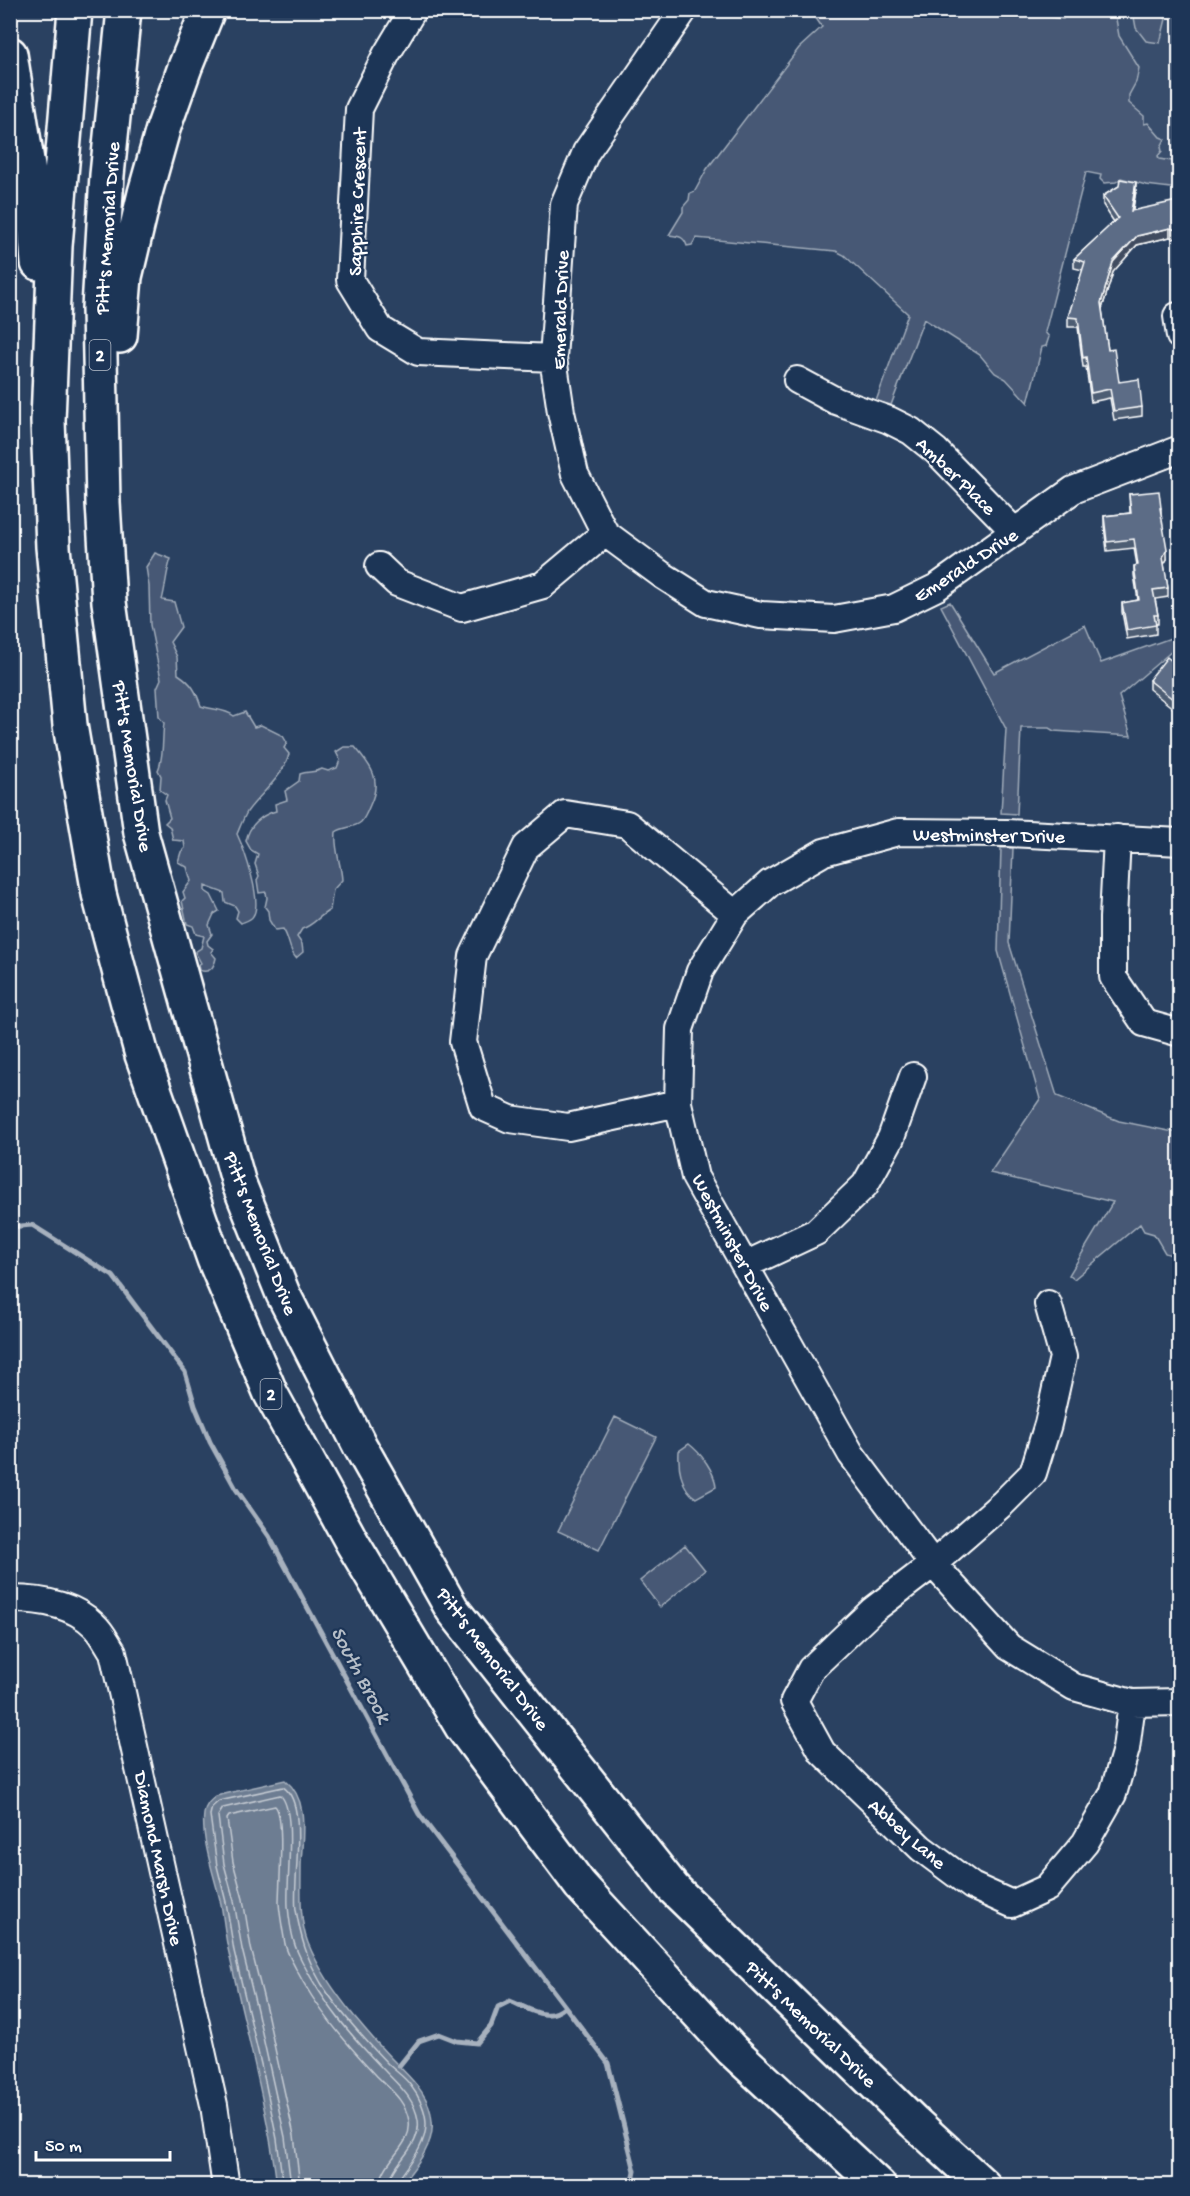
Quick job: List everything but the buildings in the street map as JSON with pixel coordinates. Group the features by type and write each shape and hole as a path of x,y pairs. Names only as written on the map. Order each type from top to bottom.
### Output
{"highway":[{"name":"2","path":"75,10 55,246 48,421 53,547 70,725 99,894 142,1055 214,1259 271,1394 353,1544 462,1727 580,1885 732,2050 879,2186"},
{"name":"Pitt's Memorial Drive","path":"124,10 107,175 99,308 103,514 109,602 141,833 239,1184 288,1304 360,1446 452,1609 673,1888 914,2122 984,2186"},
{"path":"123,700 116,529 118,358 124,277 163,129 208,10"},
{"path":"10,54 33,198 48,421"}],"street":[{"name":"Sapphire Crescent","path":"413,10 386,55 359,109 350,280 380,329 418,352 553,357"},
{"name":"Emerald Drive","path":"684,10 586,152 564,204 553,357 561,412 575,474 605,533 662,575 706,603 761,615 834,619 894,608 937,587 1073,490 1179,449"},
{"name":"Amber Place","path":"797,380 836,401 889,420 911,431 936,452 1015,532"},
{"path":"379,566 397,583 462,608 543,585 605,533"},
{"path":"678,1103 568,1127 510,1119 483,1107 463,1042 473,956 526,847 565,814 627,824 735,914"},
{"name":"Westminster Drive","path":"1179,842 1006,833 898,832 824,852 770,883 735,914 700,971 680,1029 678,1103 695,1177 851,1454 933,1564 1009,1647 1074,1688 1132,1703 1179,1702"},
{"path":"1117,838 1113,977 1144,1023 1179,1033"},
{"path":"745,1265 816,1232 865,1185 891,1138 913,1076"},
{"path":"933,1564 1003,1503 1033,1473 1048,1424 1063,1357 1048,1304"},
{"name":"Abbey Lane","path":"933,1564 873,1610 811,1669 794,1701 822,1752 921,1848 972,1886 1012,1904 1047,1888 1085,1843 1113,1794 1126,1749 1132,1703"},
{"name":"Diamond Marsh Drive","path":"10,1599 30,1599 64,1607 94,1625 113,1652 214,2105 224,2186"}],"shaded area":[{"path":"1002,10 1063,19 1065,11 1158,10 1166,19 1160,43 1146,41 1136,28 1134,17 1125,13 1116,19 1119,36 1139,68 1136,82 1129,95 1129,103 1144,116 1144,124 1148,123 1160,137 1165,139 1158,156 1159,159 1179,162 1179,189 1146,185 1121,178 1116,182 1104,183 1100,179 1101,175 1086,172 1045,332 1049,337 1046,346 1042,347 1028,403 1006,379 995,373 980,355 924,319 891,405 876,401 908,314 844,255 836,251 696,238 692,245 687,246 682,238 669,235 689,200 690,193 695,191 707,169 799,48 822,27 811,11"},
{"path":"1100,11 1179,11 1179,162 1088,147"},
{"path":"155,553 171,559 162,600 174,602 181,627 170,642 177,657 178,674 193,688 201,706 234,716 245,712 254,727 261,725 283,736 287,743 284,748 289,754 277,777 247,812 237,834 254,888 256,899 253,916 241,923 236,918 238,911 235,906 225,902 224,893 205,886 205,891 211,895 219,911 214,914 209,925 212,934 207,941 216,958 214,965 208,971 199,970 198,965 201,963 195,952 201,948 204,936 196,934 193,926 187,924 182,901 185,898 183,892 191,881 187,867 178,862 185,848 184,841 173,840 170,827 165,823 170,818 165,800 167,795 160,790 161,776 158,770 162,754 164,723 159,717 157,688 161,679 150,625 146,567"},
{"path":"950,602 994,673 1085,625 1101,663 1179,635 1179,645 1119,696 1131,736 1054,731 1049,728 1021,728 1017,814 1001,813 1006,729 941,606"},
{"path":"344,747 355,747 366,761 373,774 375,788 361,822 336,832 342,880 333,890 330,910 302,929 297,937 302,944 303,952 296,958 283,929 275,930 269,920 265,907 266,892 259,893 257,880 259,876 255,864 258,854 251,850 246,841 256,822 276,811 275,804 287,800 285,791 299,781 300,774 337,768 340,760 336,752"},
{"path":"1001,848 1013,848 1009,943 1057,1096 1119,1121 1179,1133 1179,1264 1174,1254 1165,1253 1154,1234 1144,1231 1140,1224 1074,1279 1069,1275 1113,1202 990,1173 1040,1099 998,951"},
{"path":"615,1417 656,1437 599,1550 558,1531"},
{"path":"689,1444 707,1463 716,1487 696,1498 684,1483 679,1464 679,1451"},
{"path":"685,1545 705,1570 660,1607 640,1581"}],"water":[{"path":"285,1780 293,1788 298,1798 303,1819 301,1905 305,1934 312,1953 354,2016 419,2088 428,2103 432,2121 430,2139 418,2163 401,2185 277,2185 262,2097 228,1947 221,1904 206,1847 204,1814 205,1808 216,1796"}],"waterway":[{"name":"South Brook","path":"10,1227 32,1225 113,1276 185,1372 195,1406 210,1442 236,1489 269,1536 419,1814 608,2063 635,2171 632,2186"},
{"path":"399,2066 419,2041 439,2034 457,2041 477,2043 491,2026 498,2007 510,2001 531,2011 545,2014 558,2012 565,2007"}]}
